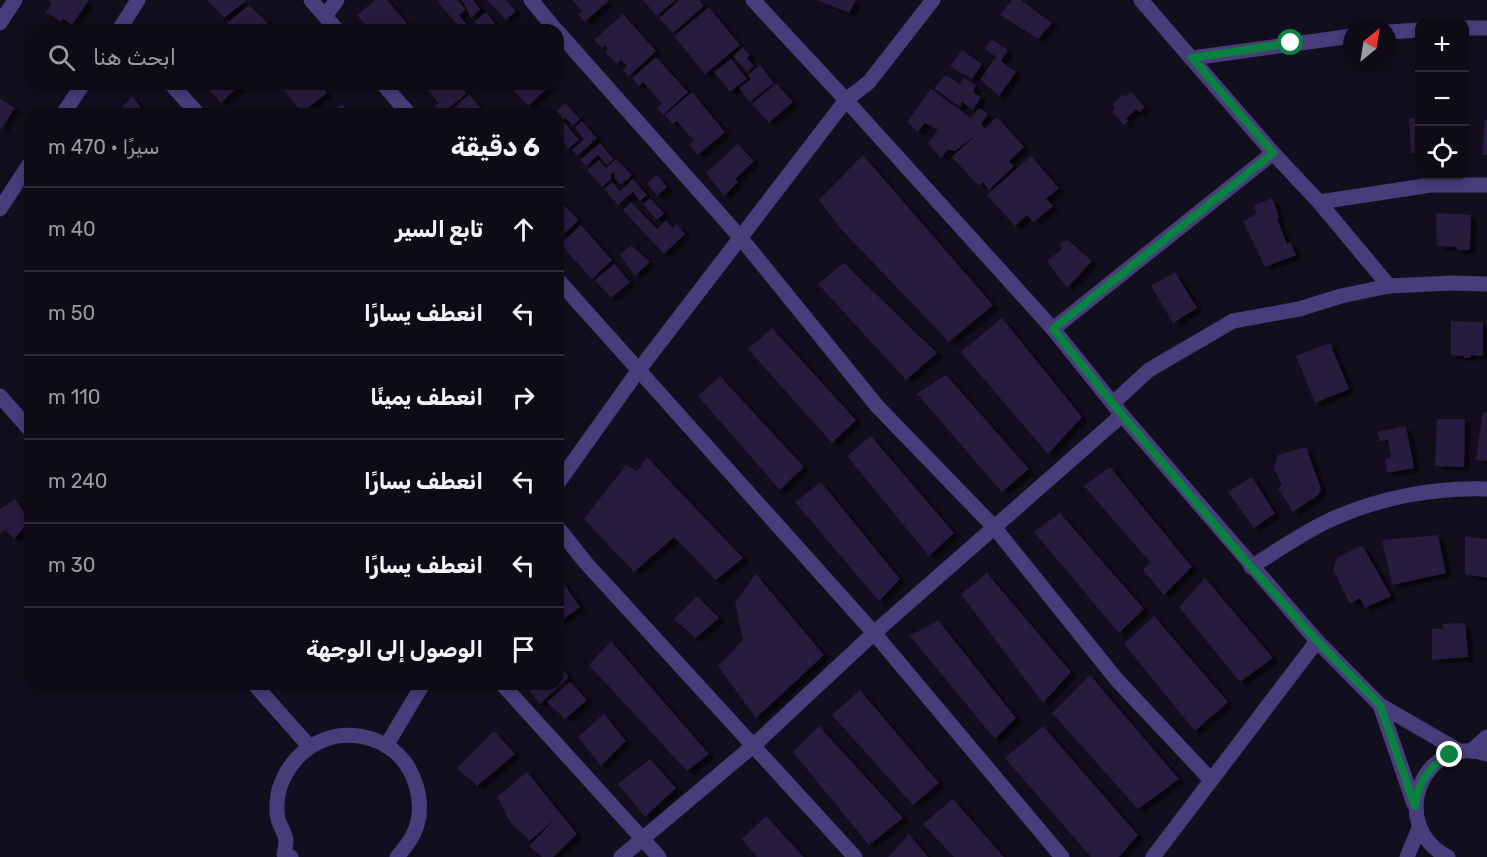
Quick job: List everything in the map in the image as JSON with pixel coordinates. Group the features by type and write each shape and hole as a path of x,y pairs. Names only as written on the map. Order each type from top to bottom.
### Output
{"street":[{"path":"0,22 15,0"},
{"path":"123,24 138,0"},
{"path":"311,0 332,24"},
{"path":"325,16 337,0"},
{"path":"531,0 551,24"},
{"path":"753,0 1053,329 1251,567 1317,641 1380,705 1466,752 1487,754"},
{"path":"564,475 638,371 846,100 868,82 933,0"},
{"path":"1141,0 1273,153 1319,202 1389,286"},
{"path":"1469,28 1487,28"},
{"path":"1397,31 1415,30"},
{"path":"1192,58 1343,37"},
{"path":"564,39 740,237 877,406 994,526 1118,680 1211,780"},
{"path":"67,108 79,90"},
{"path":"176,90 193,108"},
{"path":"388,90 404,108"},
{"path":"1053,329 1273,153"},
{"path":"0,209 24,172"},
{"path":"1319,202 1431,185 1487,185"},
{"path":"621,857 754,745 874,633 994,526 1118,409 1149,370 1233,321 1299,309 1341,296 1389,286 1487,284"},
{"path":"564,287 874,633 1062,857"},
{"path":"0,396 24,423"},
{"path":"1251,567 1329,520 1366,506 1462,488 1487,489"},
{"path":"564,536 586,563 855,857"},
{"path":"1153,857 1317,641"},
{"path":"259,690 309,746"},
{"path":"386,746 419,690"},
{"path":"507,690 659,857"},
{"path":"1380,705 1415,806 1419,828 1432,846 1448,857"},
{"path":"285,856 286,841 278,816 279,789 290,765 309,746 332,736 357,735 386,746 398,756 411,773 418,793 419,814 413,835 399,856"},
{"path":"1415,806 1416,795 1425,775 1441,760 1466,752 1487,737"},
{"path":"1407,857 1419,828"}],"building":[{"path":"48,0 89,0 73,24 63,19 61,22 46,12 52,3"},
{"path":"207,0 245,0 246,1 224,18"},
{"path":"375,0 387,0 407,24 364,24 357,15"},
{"path":"457,0 466,10 459,15 466,24 457,24 438,2"},
{"path":"462,0 473,0 480,9 471,18"},
{"path":"487,0 506,0 516,11 506,20"},
{"path":"572,0 609,0 585,22 578,14 582,11"},
{"path":"643,0 675,0 657,16"},
{"path":"680,0 699,0 704,6 673,33 659,18"},
{"path":"817,0 856,0 849,13"},
{"path":"1012,0 1021,0 1052,23 1038,39 1000,15"},
{"path":"249,5 268,23 228,24"},
{"path":"709,7 740,45 705,74 674,36"},
{"path":"486,12 496,24 476,24 474,22"},
{"path":"623,14 656,51 629,76 622,70 627,66 621,60 617,64 605,51 608,49 604,45 602,48 594,40"},
{"path":"991,39 1008,50 1001,61 1016,72 999,96 980,80 996,57 985,49"},
{"path":"743,47 750,55 747,58 754,66 747,72 733,56"},
{"path":"962,50 982,64 972,79 950,67"},
{"path":"656,57 688,92 663,115 657,108 662,104 643,82 639,86 632,78"},
{"path":"731,59 747,79 730,92 714,72"},
{"path":"760,65 774,83 750,102 739,88 751,79 748,75"},
{"path":"946,75 960,84 964,78 976,85 973,92 981,97 973,110 962,102 960,107 934,88"},
{"path":"776,83 793,102 769,123 752,104"},
{"path":"931,89 971,118 979,108 988,114 981,124 985,128 997,117 1024,147 1009,161 1014,166 989,190 983,182 979,186 952,157 978,133 955,151 948,150 941,158 928,143 938,130 925,123 918,132 907,122"},
{"path":"209,90 235,90 221,103"},
{"path":"283,90 324,90 327,93 307,108 299,108"},
{"path":"427,90 464,90 467,93 449,108 437,108 435,106 439,103"},
{"path":"513,90 546,90 528,106"},
{"path":"692,92 725,132 698,155 689,144 694,141 677,121 673,124 665,115"},
{"path":"1131,92 1145,107 1140,112 1136,109 1126,119 1129,121 1124,125 1112,112 1115,109 1112,105 1123,94 1126,97"},
{"path":"469,94 481,108 454,108"},
{"path":"132,96 141,108 121,108"},
{"path":"0,99 15,108 0,131"},
{"path":"565,103 580,119 573,126 564,119 564,108 560,108"},
{"path":"1409,118 1415,118 1415,153 1411,153"},
{"path":"1485,120 1487,120 1487,155 1482,155"},
{"path":"582,121 597,138 577,156 572,150 584,139 575,127"},
{"path":"564,124 579,140 568,149 564,144"},
{"path":"600,143 614,159 607,165 598,155 586,166 580,160"},
{"path":"738,144 754,161 735,179 738,182 724,196 706,173"},
{"path":"863,155 993,305 949,342 841,229 819,200"},
{"path":"1031,156 1059,188 1046,199 1053,206 1034,222 1027,215 1015,226 987,195"},
{"path":"616,159 632,175 621,185 615,179 614,172 610,175 612,178 602,187 587,170 599,160 606,168"},
{"path":"657,175 667,187 657,196 647,183"},
{"path":"633,179 647,195 640,201 633,192 618,205 604,189 612,182 620,191"},
{"path":"650,198 664,213 657,220 643,204"},
{"path":"1272,198 1287,244 1290,242 1296,255 1265,267 1243,221 1257,214 1254,206"},
{"path":"631,202 657,229 666,220 673,228 677,224 685,234 664,254 623,210"},
{"path":"564,205 579,220 564,234"},
{"path":"1436,213 1471,215 1470,250 1437,246"},
{"path":"581,225 612,260 592,279 564,248 564,240"},
{"path":"1068,240 1092,261 1067,288 1047,261 1062,249 1059,244"},
{"path":"631,245 650,262 635,276 620,255"},
{"path":"844,263 937,353 906,380 818,284"},
{"path":"614,264 630,282 611,298 595,280"},
{"path":"1175,272 1197,308 1173,323 1151,286"},
{"path":"1002,318 1082,417 1048,454 961,352"},
{"path":"1451,321 1483,322 1483,356 1471,355 1470,358 1464,358 1464,356 1451,355"},
{"path":"772,328 856,420 832,443 748,349"},
{"path":"1330,343 1349,389 1315,403 1296,356"},
{"path":"946,375 1029,469 1002,492 917,394"},
{"path":"720,376 804,467 780,490 698,396"},
{"path":"1483,412 1487,413 1487,461 1476,460"},
{"path":"1437,419 1465,419 1464,467 1435,466"},
{"path":"1406,426 1414,468 1387,473 1385,460 1391,456 1388,440 1380,441 1377,432"},
{"path":"871,436 954,533 929,556 847,456"},
{"path":"1306,447 1321,489 1318,495 1293,512 1278,488 1282,484 1274,469 1278,455"},
{"path":"647,457 743,558 716,580 674,537 634,572 584,519 626,465 637,471"},
{"path":"1110,467 1192,567 1164,595 1143,570 1150,562 1084,486"},
{"path":"1252,477 1275,513 1254,528 1228,492"},
{"path":"821,482 900,579 879,601 795,502"},
{"path":"15,499 24,512 24,528 14,539 4,530 0,534 0,509"},
{"path":"1060,513 1144,609 1119,633 1034,532"},
{"path":"1438,535 1446,573 1392,585 1382,540"},
{"path":"1465,536 1487,539 1487,578 1465,574"},
{"path":"1362,545 1391,596 1365,608 1360,598 1350,604 1333,569 1337,558"},
{"path":"987,573 1071,672 1043,703 961,594"},
{"path":"756,574 824,655 756,718 718,666 743,640 735,602"},
{"path":"1205,578 1273,658 1240,682 1179,607"},
{"path":"564,584 580,607 564,619"},
{"path":"697,596 719,618 696,638 674,619"},
{"path":"1154,616 1228,702 1195,731 1124,644"},
{"path":"938,620 1016,718 995,739 910,636"},
{"path":"1465,623 1468,657 1432,660 1432,629 1444,629 1442,624"},
{"path":"611,641 709,754 687,771 589,665"},
{"path":"564,671 569,677 564,682"},
{"path":"1090,675 1179,779 1138,809 1052,713"},
{"path":"570,682 587,700 565,719 547,702 561,690 564,690"},
{"path":"529,690 555,690 540,704"},
{"path":"860,690 939,783 913,805 832,715"},
{"path":"604,714 626,741 601,766 578,737"},
{"path":"819,726 903,818 869,845 793,752"},
{"path":"1043,726 1138,835 1119,857 1091,857 1005,758"},
{"path":"494,731 515,754 477,786 457,768"},
{"path":"650,759 676,788 645,817 618,784"},
{"path":"527,772 577,834 553,857 542,857 529,846 556,818 530,841 511,823 497,797"},
{"path":"953,799 1004,857 954,857 923,824"},
{"path":"766,816 804,857 757,857 742,839"},
{"path":"909,834 928,857 888,857"}],"route":[{"path":"1291,43 1192,58 1273,153 1053,329 1122,415 1251,567 1317,641 1380,705 1415,806 1416,795 1425,775 1450,755"}]}
